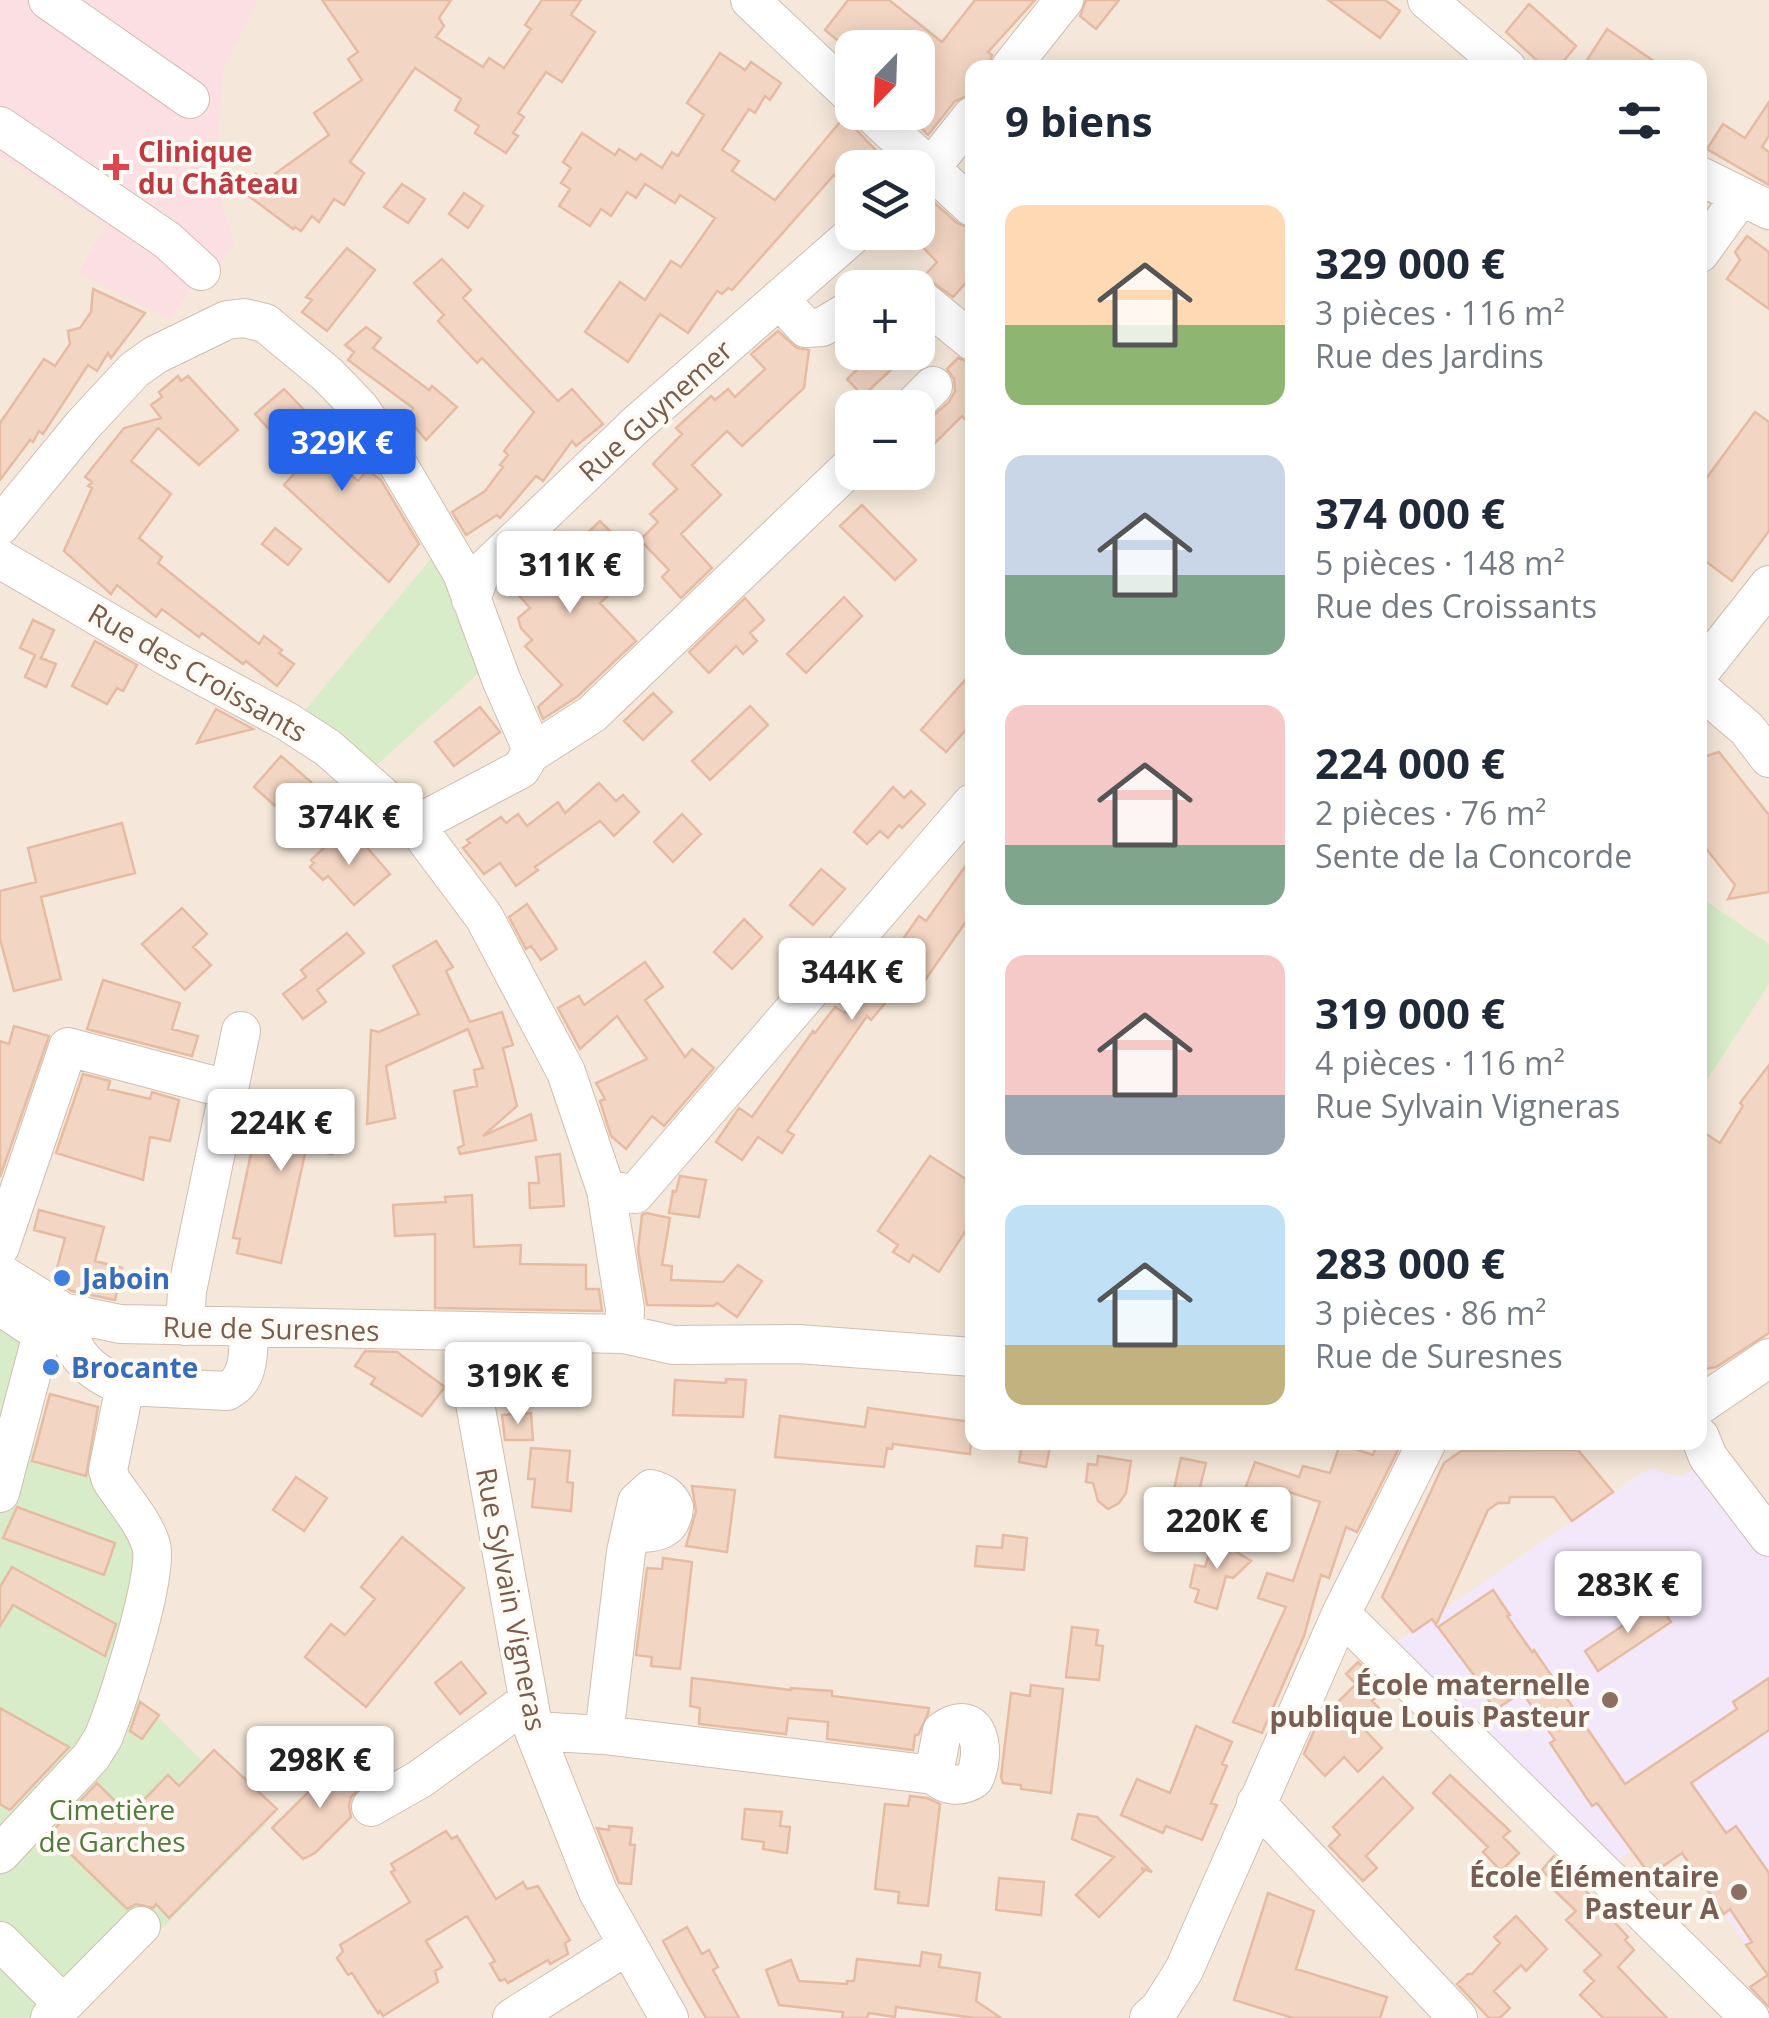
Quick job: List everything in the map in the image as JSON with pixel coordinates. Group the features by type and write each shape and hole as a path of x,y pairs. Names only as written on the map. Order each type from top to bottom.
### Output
{"street":[{"path":"48,0 190,100"},
{"path":"750,0 835,80"},
{"path":"1016,60 1064,0"},
{"path":"1428,0 1498,60"},
{"path":"935,161 965,124"},
{"path":"0,126 167,240 202,271"},
{"path":"886,130 903,150"},
{"path":"1707,179 1755,203 1707,247"},
{"path":"935,182 965,202"},
{"name":"Rue Guynemer","path":"471,600 480,574 639,422 835,250"},
{"path":"779,299 806,328 822,327 835,320"},
{"path":"935,311 965,334"},
{"path":"0,526 134,370 227,320 264,322 358,407 390,451 462,573 530,754"},
{"path":"415,825 521,769 530,754 592,714 835,481"},
{"name":"Rue des Croissants","path":"0,559 302,731 415,825 484,917 550,1040 583,1117 606,1190 626,1309 624,1334"},
{"path":"1707,663 1769,585"},
{"path":"1707,695 1762,744"},
{"path":"606,1190 634,1194 965,811"},
{"path":"185,1326 187,1292 241,1031"},
{"path":"0,1247 68,1046 227,1089"},
{"name":"Rue de Suresnes","path":"0,1273 65,1333 120,1324 624,1334 673,1345 798,1344 965,1356"},
{"path":"0,1306 42,1334 1,1488"},
{"path":"65,1333 79,1358 112,1382 214,1392 237,1386 248,1360 250,1328"},
{"name":"Rue Sylvain Vigneras","path":"462,1332 531,1716 598,1892 670,2018"},
{"path":"1707,1400 1769,1358"},
{"path":"0,1854 92,1756 102,1738 152,1571 152,1546 108,1470 125,1386"},
{"path":"1707,1438 1722,1445 1769,1500"},
{"path":"1149,2018 1184,1970 1341,1614 1423,1450"},
{"path":"1705,1450 1769,1537"},
{"path":"604,1736 631,1534"},
{"path":"1341,1614 1750,2018"},
{"path":"371,1808 531,1716 604,1736 934,1775"},
{"path":"1256,1803 1458,2018"},
{"path":"0,1940 57,2011 141,1926"},
{"path":"512,2018 628,1945"}],"shaded area":[{"path":"0,0 1769,0 1769,2018 0,2018"},
{"name":"Clinique du Château","path":"0,0 258,0 223,68 215,178 234,245 214,272 205,266 170,320 79,273 106,224 0,157"},
{"name":"École maternelle publique Louis Pasteur","path":"1702,1464 1769,1546 1769,1956 1759,1963 1663,1830 1615,1863 1396,1643 1643,1472 1654,1469 1680,1477"}],"green space":[{"path":"435,554 482,670 370,771 300,716"},
{"path":"1707,902 1769,944 1769,984 1707,1080"},
{"name":"Cimetière de Garches","path":"0,1298 51,1328 21,1447 105,1470 158,1520 136,1695 266,1824 72,2018 0,2018"}],"building":[{"path":"322,0 451,0 439,18 444,26 436,37 483,67 489,58 504,68 531,29 525,25 542,0 581,0 571,15 595,32 562,82 546,72 518,113 524,117 513,133 518,136 506,153 475,133 479,126 455,110 461,99 415,68 350,162 364,173 344,205 334,199 319,222 312,216 301,231 242,191 256,174 265,181 329,135 314,113 362,80 348,59 358,52"},
{"path":"848,0 889,0 927,30 835,30 835,38 825,30"},
{"path":"975,0 1035,0 988,52 990,60 965,60 965,97 955,101 935,126 935,36 942,42"},
{"path":"1086,0 1119,0 1096,29 1080,16"},
{"path":"1328,0 1385,0 1400,11 1380,38"},
{"path":"1529,4 1576,46 1565,60 1536,60 1506,32"},
{"path":"1607,29 1652,60 1587,60"},
{"path":"720,53 745,70 751,62 781,83 770,100 765,96 755,113 749,109 722,150 739,161 732,171 775,200 835,128 856,130 876,150 835,150 835,176 732,290 728,288 722,294 717,291 688,333 660,314 628,362 585,332 620,282 645,300 671,261 681,267 715,218 680,195 675,203 645,184 636,198 627,192 611,216 601,209 590,226 559,206 570,189 561,183 571,168 563,162 582,133 615,155 619,149 636,160 641,154 662,168 672,152 678,156 704,115 687,103"},
{"path":"1769,102 1769,136 1762,147 1769,152 1769,185 1707,149 1723,124 1745,138"},
{"path":"402,184 425,199 408,223 384,207"},
{"path":"464,193 483,206 468,228 449,214"},
{"path":"935,203 965,226 965,284 953,297 935,284 935,270 930,270 937,262 926,250 935,250"},
{"path":"1747,236 1769,252 1769,309 1727,279 1740,260 1735,252"},
{"path":"347,248 375,270 327,331 302,312 312,300 306,297"},
{"path":"442,259 471,290 463,298 558,401 572,389 603,424 576,446 572,441 543,481 536,476 500,518 497,515 466,535 452,512 485,491 503,467 500,465 508,455 504,451 534,412 482,358 477,363 438,321 444,315 414,283"},
{"path":"93,289 145,313 111,358 108,353 97,371 88,365 43,434 39,431 33,442 30,440 0,480 0,423 44,359 55,366 70,344 68,331 80,328 91,312"},
{"path":"366,327 381,338 373,348 457,407 426,440 406,416 413,408 348,360 354,352 345,345"},
{"path":"778,331 797,348 809,350 804,388 742,446 727,431 692,465 721,495 681,534 712,568 681,598 662,577 669,570 640,540 658,522 650,514 677,489 653,464 682,434 676,428 711,396 715,400 728,389 735,397 765,369 751,354"},
{"path":"958,358 965,360 965,419 962,416 935,443 935,414 955,391 954,379 947,369"},
{"path":"857,370 891,370 869,390 857,390 847,379"},
{"path":"178,376 181,381 188,376 238,430 199,465 158,428 131,461 171,494 139,538 162,557 158,563 259,644 264,636 282,650 279,653 294,664 277,686 246,661 243,664 202,633 199,637 162,609 156,617 117,585 111,594 64,551 92,488 88,486 92,482 85,477 124,428 161,418 151,405 162,397 159,392"},
{"path":"284,389 306,412 294,424 358,481 367,470 381,480 419,544 389,582 284,485 302,465 255,414"},
{"path":"1755,412 1769,422 1769,531 1732,581 1707,562 1707,477"},
{"path":"862,505 916,560 895,580 840,526"},
{"path":"600,521 621,542 587,573 608,596 600,603 636,641 578,696 543,719 538,707 562,685 525,646 532,640 518,618 530,608 509,584 514,580 511,577 546,545 560,559"},
{"path":"275,528 301,549 288,565 262,544"},
{"path":"844,597 862,616 806,673 787,654"},
{"path":"745,598 764,620 750,633 757,641 743,654 736,646 709,673 689,652"},
{"path":"33,620 54,630 41,658 56,664 46,687 25,677 35,655 20,648"},
{"path":"95,641 137,665 123,691 117,688 107,704 72,686"},
{"path":"965,680 965,731 946,752 921,730"},
{"path":"653,693 672,712 643,740 624,721"},
{"path":"750,706 768,725 710,780 692,761"},
{"path":"480,707 500,732 454,766 435,742"},
{"path":"216,709 253,729 197,743"},
{"path":"1719,752 1769,815 1769,892 1728,899 1735,885 1707,850 1707,756"},
{"path":"281,756 311,782 307,786 317,794 302,810 293,802 283,813 254,787"},
{"path":"599,783 616,801 623,795 639,812 614,836 600,821 535,867 538,870 516,886 500,863 484,874 463,848 470,843 467,840 501,817 506,823 518,814 527,826 558,802 565,813"},
{"path":"893,787 904,798 911,791 925,804 888,838 880,831 867,844 854,832"},
{"path":"682,814 701,834 673,862 654,842"},
{"path":"122,823 135,873 41,897 61,979 14,991 0,939 0,891 36,882 28,848"},
{"path":"342,831 358,849 364,844 390,874 354,905 328,876 323,880 310,867 314,863 311,860"},
{"path":"965,867 965,923 916,993 902,983 871,1020 867,1016 787,1131 794,1135 782,1153 758,1137 742,1160 716,1142 739,1108 752,1117 813,1031 835,1007 845,1013 919,916 926,921"},
{"path":"821,869 845,889 813,925 790,905"},
{"path":"527,904 557,949 541,960 531,946 526,949 509,917"},
{"path":"182,908 207,934 193,947 211,965 185,990 142,944"},
{"path":"744,919 762,937 732,969 714,952"},
{"path":"347,933 364,953 317,990 326,1002 303,1019 283,994 306,977 301,970"},
{"path":"436,941 453,967 446,971 470,1022 502,1012 513,1045 503,1048 517,1106 483,1136 531,1114 536,1140 460,1154 458,1148 464,1145 454,1091 477,1086 474,1070 483,1068 468,1029 386,1066 395,1118 367,1124 371,1030 379,1032 419,1014 393,966"},
{"path":"645,962 663,987 645,1000 685,1057 692,1049 714,1068 664,1126 652,1116 626,1149 611,1136 600,1101 605,1099 596,1083 647,1059 617,1016 580,1049 558,1008 579,996 584,1005"},
{"path":"103,980 180,1003 172,1029 198,1036 192,1056 87,1029"},
{"path":"14,1026 49,1036 0,1177 0,1041 9,1044"},
{"path":"1769,1065 1769,1333 1716,1367 1707,1369 1707,1135 1720,1143 1743,1106 1740,1103"},
{"path":"83,1074 110,1081 108,1089 150,1099 152,1092 179,1100 170,1141 150,1137 143,1180 56,1153"},
{"path":"301,1095 343,1104 332,1154 306,1149 281,1263 237,1253 240,1239 233,1238 260,1111 295,1118"},
{"path":"560,1154 564,1206 530,1208 529,1183 539,1183 536,1157"},
{"path":"930,1156 965,1178 965,1232 939,1272 913,1255 909,1262 893,1252 898,1245 878,1231"},
{"path":"680,1176 706,1180 699,1217 669,1213"},
{"path":"472,1195 474,1247 521,1245 520,1264 586,1265 586,1289 599,1289 602,1311 435,1308 435,1234 395,1236 393,1205 446,1202 445,1197"},
{"path":"39,1210 104,1227 95,1261 122,1268 115,1300 72,1291 54,1280 65,1238 34,1230"},
{"path":"642,1215 670,1218 662,1265 672,1266 671,1280 723,1282 738,1265 762,1281 737,1317 717,1303 647,1305 638,1250"},
{"path":"365,1351 397,1352 445,1387 422,1416 371,1384 375,1378 355,1366"},
{"path":"726,1379 746,1380 743,1417 673,1415 675,1380 726,1383"},
{"path":"50,1394 98,1407 86,1476 32,1461"},
{"path":"868,1408 965,1421 965,1450 970,1450 970,1454 893,1444 892,1449 887,1448 884,1467 775,1457 780,1416 865,1427"},
{"path":"531,1413 533,1440 505,1440 502,1415"},
{"path":"531,1448 570,1451 567,1482 573,1483 571,1511 532,1507 535,1479 528,1479"},
{"path":"1021,1450 1049,1450 1046,1467 1019,1462"},
{"path":"1338,1450 1373,1455 1375,1450 1398,1450 1357,1532 1346,1527 1329,1578 1321,1575 1304,1636 1262,1733 1233,1722 1286,1607 1258,1598 1267,1573 1293,1581 1320,1502 1280,1489 1276,1500 1245,1489 1255,1462 1299,1477 1303,1466 1330,1473"},
{"path":"1578,1450 1613,1492 1572,1521 1554,1497 1510,1497 1509,1503 1498,1503 1488,1510 1436,1625 1432,1619 1413,1632 1382,1597 1444,1463 1461,1451"},
{"path":"1098,1456 1131,1461 1126,1493 1108,1509 1098,1501 1093,1483 1086,1482 1088,1464 1097,1465"},
{"path":"1181,1458 1206,1463 1198,1495 1174,1489"},
{"path":"296,1477 327,1498 304,1531 273,1510"},
{"path":"692,1486 735,1490 727,1552 686,1546 696,1511"},
{"path":"17,1507 115,1543 104,1575 3,1538"},
{"path":"1003,1535 1027,1538 1024,1570 975,1566 977,1546 1002,1548"},
{"path":"1229,1536 1235,1551 1251,1561 1233,1578 1226,1576 1217,1609 1195,1602 1199,1590 1190,1587 1195,1565 1205,1567 1213,1541"},
{"path":"402,1537 464,1588 366,1707 305,1657 331,1624 345,1635 375,1599 361,1587"},
{"path":"663,1558 692,1562 680,1669 651,1666 652,1657 636,1655 647,1568 662,1569"},
{"path":"12,1567 116,1624 105,1656 13,1605 0,1626 0,1587"},
{"path":"1493,1590 1510,1615 1507,1616 1625,1784 1737,1709 1733,1702 1769,1678 1769,1730 1691,1783 1726,1833 1736,1826 1769,1873 1769,2007 1750,1987 1768,1975 1746,1945 1752,1942 1730,1909 1724,1914 1682,1853 1650,1875 1597,1803 1592,1806 1550,1743 1555,1740 1522,1692 1495,1710 1438,1627"},
{"path":"1658,1602 1671,1622 1598,1671 1585,1651"},
{"path":"1072,1627 1098,1630 1096,1645 1103,1646 1099,1680 1066,1677"},
{"path":"461,1662 486,1693 460,1714 435,1683"},
{"path":"1358,1662 1385,1689 1372,1701 1379,1708 1361,1726 1382,1748 1358,1772 1344,1757 1325,1776 1304,1754 1325,1706 1330,1710 1356,1684 1346,1674"},
{"path":"692,1678 832,1691 832,1696 929,1708 915,1735 913,1750 827,1739 828,1722 788,1718 786,1734 699,1724 700,1708 690,1706"},
{"path":"1031,1685 1063,1689 1051,1793 1021,1789 1021,1785 1003,1783 1001,1777 1011,1693 1030,1696"},
{"path":"140,1702 159,1715 142,1739 130,1731"},
{"path":"0,1708 69,1747 10,1810 0,1804"},
{"path":"1196,1726 1232,1742 1222,1764 1227,1766 1211,1803 1217,1805 1202,1840 1166,1826 1163,1833 1121,1815 1137,1779 1170,1793"},
{"path":"214,1750 277,1809 169,1918 156,1904 153,1908 136,1904 127,1909 50,1834 97,1783 129,1815 168,1775 179,1786"},
{"path":"342,1759 363,1780 363,1786 351,1797 351,1817 315,1853 303,1859 272,1828"},
{"path":"1450,1775 1510,1831 1503,1837 1519,1853 1501,1871 1483,1852 1488,1847 1433,1793"},
{"path":"1383,1777 1413,1808 1366,1856 1377,1868 1363,1881 1329,1846 1340,1835 1333,1827"},
{"path":"910,1796 940,1804 928,1906 898,1903 899,1892 875,1889 885,1804 908,1806"},
{"path":"745,1809 782,1812 780,1826 790,1827 787,1853 763,1849 764,1842 742,1839"},
{"path":"1078,1814 1097,1817 1152,1872 1141,1868 1144,1871 1099,1917 1076,1895 1114,1857 1072,1839"},
{"path":"609,1826 632,1828 630,1845 635,1845 631,1884 619,1883 597,1828 609,1830"},
{"path":"446,1831 452,1839 457,1836 496,1899 523,1882 527,1889 538,1886 570,1940 565,1943 568,1954 550,1964 548,1960 508,1983 505,1979 500,1981 490,1964 495,1961 467,1916 426,1941 442,1967 435,1971 438,1982 383,2016 337,1958 343,1951 340,1945 410,1902 391,1872 395,1870 391,1864"},
{"path":"1554,1856 1628,1937 1625,1940 1634,1950 1618,1967 1667,2018 1603,2018 1580,1995 1594,1981 1584,1971 1601,1955 1566,1920 1576,1911 1553,1889 1556,1885 1542,1870"},
{"path":"999,1878 1044,1882 1041,1915 996,1910"},
{"path":"1268,1893 1314,1911 1296,1969 1387,1997 1380,2018 1293,2018 1234,2000"},
{"path":"1516,1916 1547,1949 1526,1971 1521,1965 1494,1991 1510,2008 1500,2018 1489,2018 1457,1984 1472,1974 1500,1943 1494,1937"},
{"path":"687,1927 702,1954 709,1950 718,1967 713,1970 739,2018 706,2018 686,1984 663,1941"},
{"path":"922,1952 941,1955 939,1967 980,1973 976,2001 1001,2018 896,2007 895,2017 869,2013 867,2018 842,2018 843,2012 779,2005 766,1970 791,1960 799,1981 847,1984 854,1981 857,1959 920,1966"}],"place":[{"name":"Clinique du Château","path":"116,167"},
{"name":"Jaboin","path":"62,1278"},
{"name":"Brocante","path":"51,1367"},
{"name":"École maternelle publique Louis Pasteur","path":"1610,1700"},
{"name":"École Élémentaire Pasteur A","path":"1739,1892"}]}
